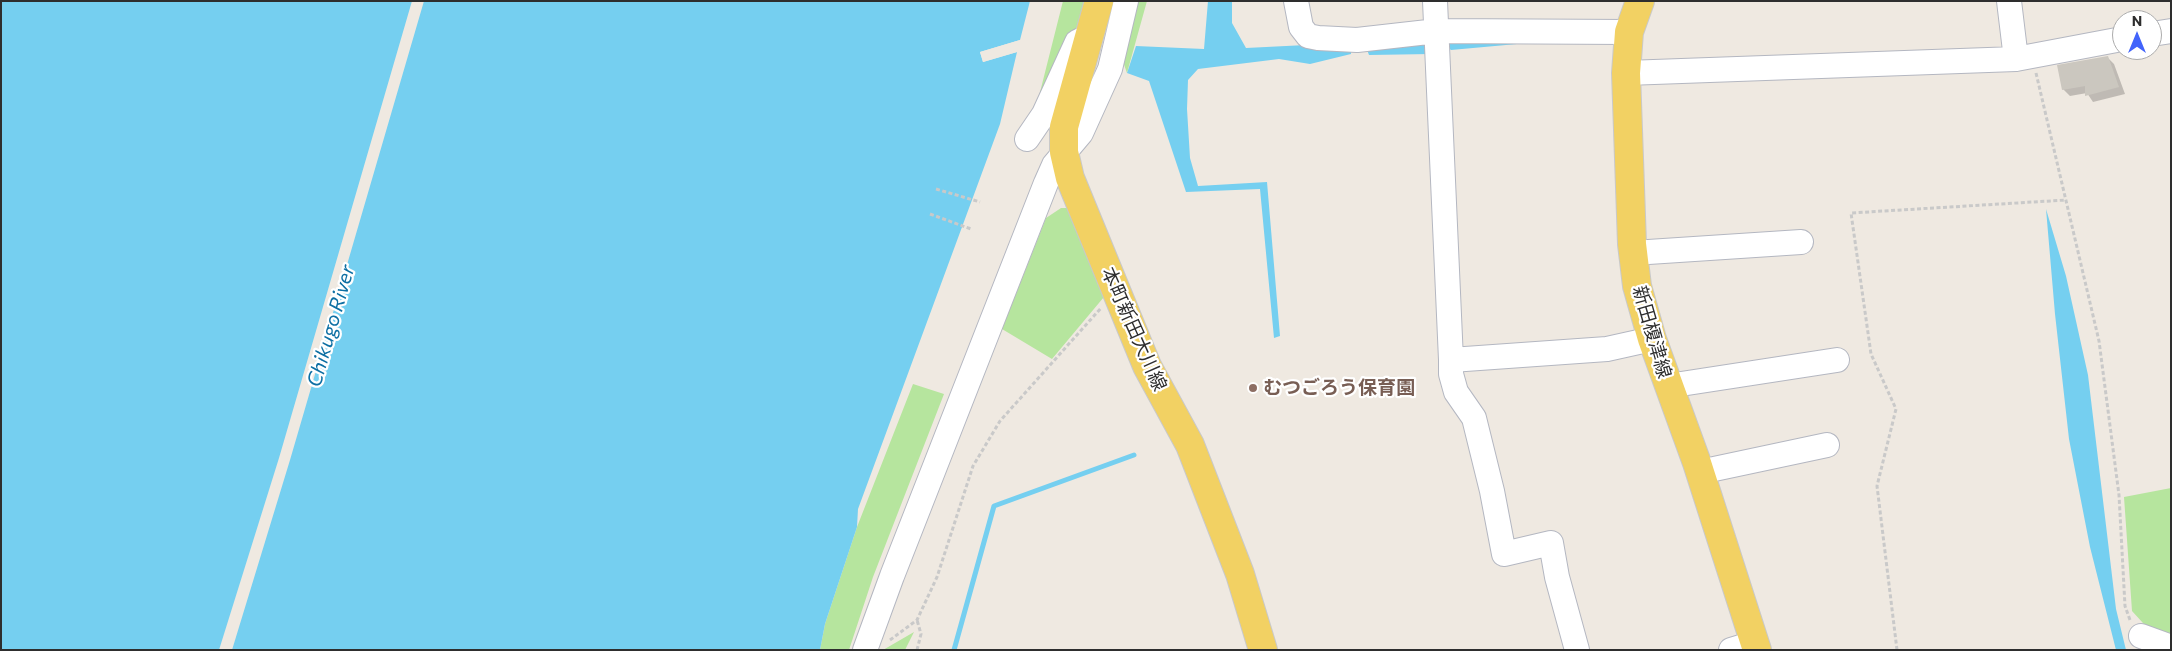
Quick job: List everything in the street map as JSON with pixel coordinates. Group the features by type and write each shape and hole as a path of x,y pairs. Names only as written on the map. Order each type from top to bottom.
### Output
{"main road":[{"name":"本町新田大川線","path":"1099,1 1064,127 1064,152 1070,178 1148,366 1190,445 1240,574 1263,650"},
{"name":"新田榎津線","path":"1640,1 1629,32 1626,73 1633,253 1637,286 1652,339 1700,472 1747,648"}],"street":[{"path":"866,649 892,576 1042,192 1054,165 1082,133 1110,68 1126,1"},
{"path":"1296,1 1301,27 1308,36 1318,38 1357,40 1437,31 1629,32"},
{"path":"1435,1 1451,374 1456,392 1474,418 1492,492 1504,554 1551,543 1577,650"},
{"path":"2009,1 2024,57"},
{"path":"1027,139 1044,114 1077,42 1091,34"},
{"path":"1626,73 2024,57 2112,42"},
{"path":"1633,253 1801,242"},
{"path":"1451,360 1607,349 1652,339"},
{"path":"1668,386 1837,360"},
{"path":"1700,472 1827,445"},
{"path":"2141,636 2171,647"}],"path":[{"path":"2024,57 2066,200 2099,340 2119,495 2125,606 2132,625 2141,636"},
{"path":"936,188 980,202"},
{"path":"1897,650 1878,486 1896,409 1871,354 1851,213 2066,200"},
{"path":"930,214 971,229"},
{"path":"866,649 889,641 917,620 937,577 973,466 1000,421 1106,303 1118,295"},
{"path":"917,620 921,634 917,650"}],"green space":[{"path":"1063,1 1087,1 1084,15 1034,116"},
{"path":"1132,1 1147,1 1127,73 1120,53"},
{"path":"1061,208 1071,208 1109,291 1052,359 1002,329 1046,218"},
{"path":"913,384 944,394 873,577 849,650 820,650 825,624 857,527"},
{"path":"2171,488 2171,639 2153,634 2132,611 2124,497"},
{"path":"914,632 905,650 883,650"}],"water":[{"name":"Chikugo River","path":"1,1 1030,1 1020,40 980,52 983,62 1017,52 1000,124 858,509 857,527 825,624 820,650 1,650"},
{"path":"1208,1 1232,1 1232,23 1246,48 1326,44 1351,48 1351,54 1310,64 1279,59 1198,69 1188,80 1187,109 1190,158 1198,186 1267,182 1280,336 1274,338 1260,189 1186,192 1149,81 1127,73 1136,46 1204,49"},
{"path":"1450,34 1539,42 1451,50 1445,45"},
{"path":"1431,37 1431,54 1369,55 1365,44"},
{"path":"2046,209 2066,276 2088,375 2116,609 2126,650 2116,650 2090,547 2069,439"}],"pier":[{"path":"412,1 424,1 290,460 232,650 219,650 279,458"},
{"path":"1020,40 1020,42 983,53 985,59 1018,50 1017,52 983,62 980,52"}],"building":[{"path":"2108,56 2119,87 2085,96 2085,86 2062,90 2057,65"}],"waterway":[{"path":"954,650 994,506 1134,455"}],"place":[{"name":"むつごろう保育園","path":"1253,388"}]}
